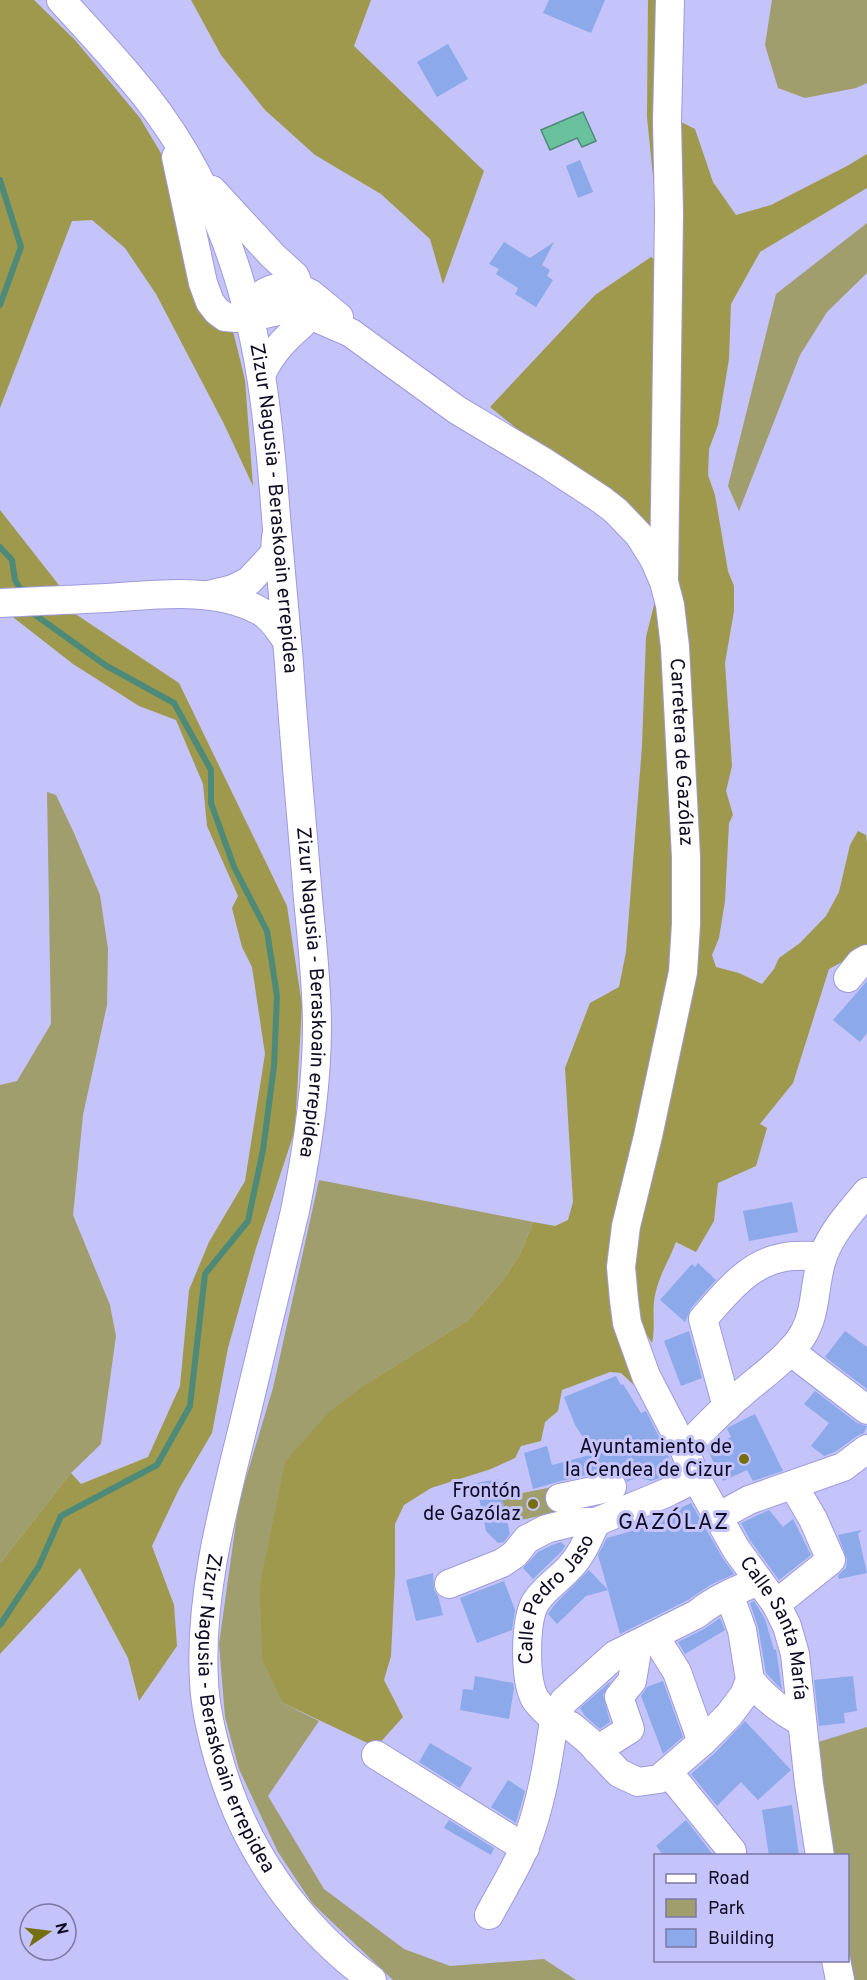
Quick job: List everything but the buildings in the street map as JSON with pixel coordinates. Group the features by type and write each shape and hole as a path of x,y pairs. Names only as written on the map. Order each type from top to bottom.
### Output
{"street":[{"name":"Zizur Nagusia - Beraskoain errepidea","path":"61,0 131,78 171,132 196,174 226,238 251,317 262,373 268,416 287,641 317,1027 304,1165 219,1533 207,1601 203,1655 204,1683 213,1738 227,1787 260,1859 316,1932 372,1980"},
{"path":"664,582 659,233 667,122 670,0"},
{"path":"171,132 196,255 210,302 225,317 237,318 251,317 252,306 257,298 272,289 286,287 301,300"},
{"path":"196,174 273,256 295,276 301,300 302,324 279,345 268,359 262,373"},
{"name":"Carretera de Gazólaz","path":"301,300 351,333 457,411 602,500 616,511 639,536 654,559 664,582 670,606 675,647 686,857 685,933 683,972 679,994 626,1226 621,1267 627,1323"},
{"path":"218,598 249,581 275,553 277,526"},
{"path":"4,603 164,595 218,598 272,597 282,591"},
{"path":"218,598 261,611 274,623 287,641"},
{"path":"684,1449 790,1351 804,1333 813,1313 823,1256 843,1220 867,1192"},
{"path":"727,1407 703,1319 738,1280 761,1264 785,1257 823,1256"},
{"name":"Calle Santa María","path":"627,1323 646,1376 684,1449 696,1478 736,1549 776,1604 787,1626 795,1654 819,1854"},
{"path":"790,1351 867,1410"},
{"path":"718,1517 749,1500 843,1467 867,1449"},
{"path":"560,1498 615,1492 696,1478"},
{"path":"776,1604 831,1560 813,1519 793,1485"},
{"path":"449,1584 502,1563 515,1554 527,1539 546,1529 574,1522 596,1522 615,1492"},
{"name":"Calle Pedro Jaso","path":"554,1720 535,1698 529,1678 527,1648 534,1605 541,1595 572,1566 596,1522"},
{"path":"489,1915 525,1848 540,1795 554,1720 564,1701 615,1656 729,1594 759,1581"},
{"path":"554,1720 570,1726 619,1773 638,1782 659,1779 702,1742 734,1708 744,1695 750,1680 742,1630 729,1594"},
{"path":"597,1750 630,1729 619,1697 632,1681 636,1657 644,1641"},
{"path":"644,1641 677,1672 702,1742"},
{"path":"750,1680 771,1703 802,1722"},
{"path":"376,1755 525,1848"},
{"path":"668,1772 732,1851"},
{"path":"836,1962 840,1980"}],"green space":[{"path":"772,0 867,0 867,83 856,88 805,98 778,88 765,45"},
{"path":"867,223 867,273 827,312 800,355 739,511 728,486 776,294"},
{"path":"47,792 56,795 100,895 108,949 107,1005 83,1115 73,1215 110,1305 116,1336 101,1444 71,1473 0,1563 0,1085 17,1081 51,1024"},
{"path":"319,1180 533,1222 520,1254 503,1280 468,1320 369,1382 283,1703 319,1721 268,1796 324,1889 404,1949 450,1966 544,1959 576,1980 393,1980 312,1903 278,1852 239,1769 225,1717 219,1644 239,1501 273,1388"},
{"name":"Frontón de Gazólaz","path":"558,1486 563,1511 507,1523 502,1497"},
{"path":"867,1727 867,1980 854,1980 849,1955 849,1854 833,1854 815,1743"}],"shaded area":[{"path":"0,0 34,0 75,40 140,118 165,160 233,331 245,380 253,486 224,424 156,294 125,248 92,220 72,221 0,408"},
{"path":"191,0 371,0 354,46 484,171 443,284 430,239 381,194 315,155 265,110 221,55"},
{"path":"648,0 663,0 662,194 654,186 647,117"},
{"path":"583,112 596,141 582,147 577,138 550,150 541,130"},
{"path":"679,121 695,129 713,182 736,215 771,205 867,154 867,188 760,252 731,304 729,359 718,425 709,449 708,475 715,495 728,571 734,586 734,611 725,663 732,766 726,791 733,815 729,823 725,901 719,938 712,955 716,967 739,973 762,984 774,969 779,958 800,943 826,916 839,892 850,845 858,831 866,835 867,843 867,945 857,954 829,969 793,1083 760,1124 767,1128 756,1166 718,1183 714,1221 696,1252 676,1242 656,1291 652,1343 643,1329 634,1286 641,1207 689,1009 676,584"},
{"path":"651,257 661,264 657,542 490,407 595,295"},
{"path":"0,510 62,589 74,613 179,683 287,906 302,1005 295,1130 256,1248 228,1348 212,1433 179,1489 152,1546 174,1605 177,1646 139,1701 128,1658 80,1568 0,1654 0,1563 71,1473 81,1484 148,1457 180,1386 189,1290 209,1242 245,1181 265,1054 252,967 242,947 232,908 238,896 207,826 203,784 176,720 139,706 73,664 0,607"},
{"path":"656,597 663,633 679,941 619,1217 641,1382 636,1387 621,1373 610,1372 562,1390 558,1411 545,1422 541,1441 521,1446 515,1458 491,1469 431,1488 404,1505 395,1524 391,1656 384,1680 403,1717 376,1747 283,1703 262,1659 260,1585 285,1462 328,1413 369,1382 468,1320 503,1280 520,1254 533,1222 555,1226 568,1220 573,1202 565,1068 590,1003 619,987 626,952 642,746 646,637"}],"waterway":[{"path":"0,180 21,247 0,305"},
{"path":"0,547 12,560 15,580 22,592"},
{"path":"0,1625 39,1566 61,1516 157,1465 190,1406 205,1274 248,1221 263,1150 274,1066 277,996 267,931 234,867 211,803 211,770 174,703 105,665 34,614 31,609"}],"place":[{"name":"Ayuntamiento de la Cendea de Cizur","path":"744,1459"},
{"name":"Frontón de Gazólaz","path":"533,1504"}],"district":[{"name":"GAZÓLAZ","path":"674,1523"}]}
